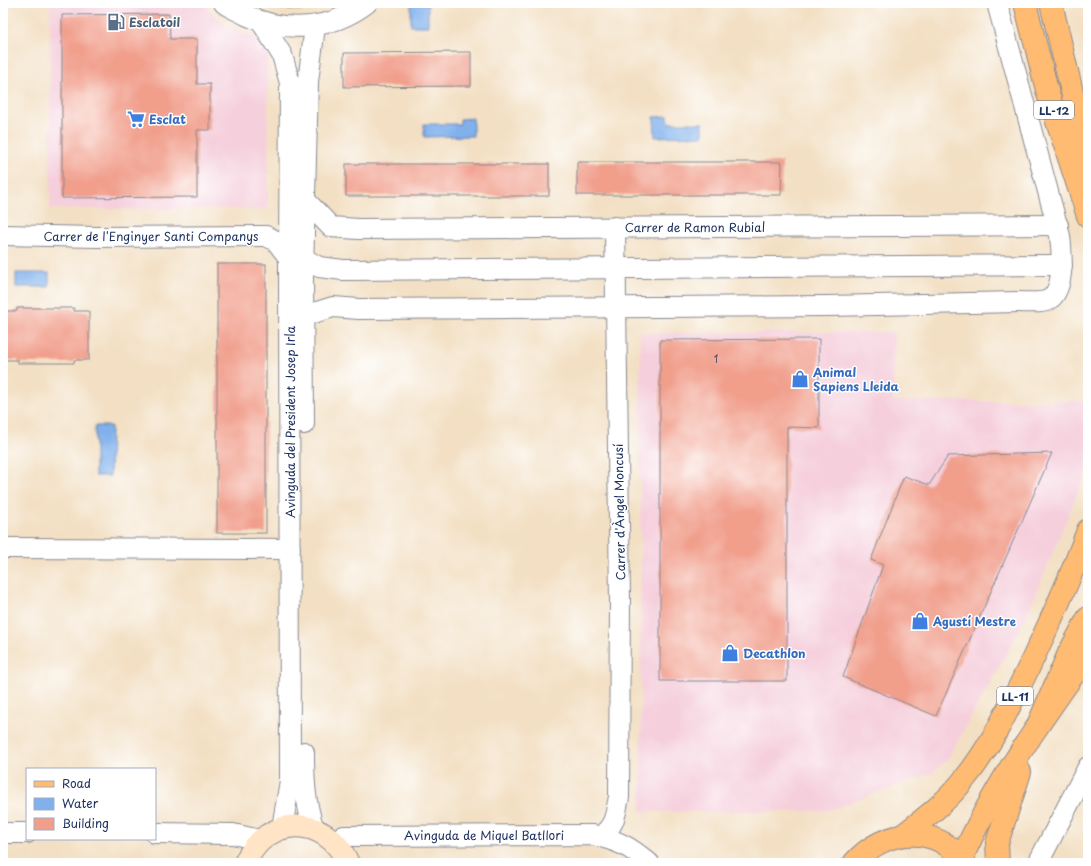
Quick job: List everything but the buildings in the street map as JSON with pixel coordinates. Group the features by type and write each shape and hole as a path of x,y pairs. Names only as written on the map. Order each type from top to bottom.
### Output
{"main road":[{"name":"LL-12","path":"1025,3 1048,94 1088,216"},
{"path":"1051,3 1088,160"},
{"name":"LL-11","path":"903,835 952,793 977,764 1004,719 1077,559 1088,530"},
{"path":"998,863 997,843 1012,794 1038,725 1069,653 1088,618"},
{"name":"LL-11","path":"854,863 875,844 888,838 903,835 920,836 935,840 950,847 963,861 987,807 1038,725 1088,654"},
{"path":"245,863 250,852 260,840 270,833 282,828 304,826 314,829 334,840 343,852 348,863"}],"street":[{"path":"224,3 262,23 288,27 315,26 352,14 367,3"},
{"path":"304,316 333,307 359,309 617,306 819,306 1042,301 1050,299 1055,292 1062,265 1058,225 997,3"},
{"name":"Avinguda del President Josep Irla","path":"262,23 282,55 290,83 296,258 290,549 290,781 282,828"},
{"name":"Avinguda del President Josep Irla","path":"314,829 304,790 304,316 296,258 305,200 308,82 315,26"},
{"name":"Carrer de Ramon Rubial","path":"305,200 331,227 358,229 1058,225"},
{"name":"Carrer d'Àngel Moncusí","path":"601,836 612,827 619,797 620,622 615,227"},
{"name":"Carrer de l'Enginyer Santi Companys","path":"3,236 266,236 276,240 296,258"},
{"path":"296,258 319,266 343,270 1062,265"},
{"path":"3,548 290,549"},
{"path":"1038,863 1088,767"},
{"name":"Carrer d'Àngel Moncusí","path":"619,797 623,810 624,829 632,848"},
{"path":"3,833 26,833"},
{"path":"156,833 233,834 260,840"},
{"name":"Avinguda de Miquel Batllori","path":"334,840 344,836 594,834 632,848"},
{"path":"632,848 649,863"}],"shaded area":[{"path":"50,3 202,3 227,25 261,40 268,52 268,209 50,209"},
{"path":"894,332 893,401 1088,401 1088,468 1024,622 947,760 932,773 827,811 641,812 640,333"}],"green space":[{"path":"262,3 335,3 317,8 289,10"}],"water":[{"path":"411,4 428,4 428,26 411,26"},
{"path":"668,116 669,123 703,123 703,136 655,137 654,117"},
{"path":"473,118 473,136 424,137 424,124 460,124 460,119"},
{"path":"16,273 49,273 49,287 16,287"},
{"path":"95,426 111,426 110,476 95,476"}],"place":[{"name":"Esclatoil","path":"116,22"},
{"name":"Esclat","path":"136,119"},
{"name":"Animal Sapiens Lleida","path":"800,379"},
{"name":"Agustí Mestre","path":"920,621"},
{"name":"Decathlon","path":"730,653"}]}
